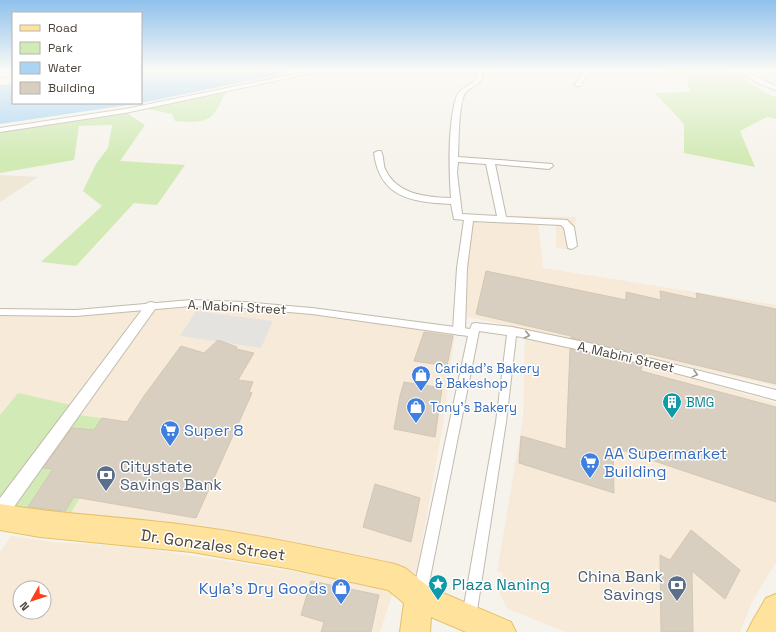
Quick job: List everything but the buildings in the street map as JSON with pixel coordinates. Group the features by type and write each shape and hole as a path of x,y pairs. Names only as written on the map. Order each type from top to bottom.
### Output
{"main road":[{"name":"Dr. Gonzales Street","path":"0,517 40,524 192,539 292,556 395,578 419,597 501,632"},
{"path":"415,632 419,597"},
{"path":"762,632 776,608"}],"street":[{"path":"0,130 125,112 184,99"},
{"path":"460,99 456,121 453,173 457,217 564,222 569,227 572,246"},
{"path":"378,152 381,170 388,182 407,195 426,200 456,201"},
{"path":"454,159 548,166"},
{"path":"490,162 502,219"},
{"path":"459,330 462,268 469,218"},
{"name":"A. Mabini Street","path":"0,312 76,313 191,303 244,305 312,311 459,330 512,331 613,352 776,395"},
{"path":"0,512 151,306"},
{"path":"419,597 474,330"},
{"path":"469,618 501,422 512,331"}],"shaded area":[{"path":"0,175 38,177 0,202"},
{"path":"465,215 576,217 573,250 556,248 556,225 538,224 543,268 776,305 776,386 460,315 463,221"},
{"path":"192,305 255,308 455,333 443,424 416,575 399,568 70,514 65,412 18,393 0,415 0,315 89,315"},
{"path":"196,311 273,321 261,348 180,336"},
{"path":"525,336 613,355 776,403 776,562 752,602 740,632 565,632 508,609 499,593 503,573 497,571 523,418"},
{"path":"11,536 53,542 135,547 323,576 393,592 380,632 0,632 0,552"}],"green space":[{"path":"191,99 222,99 213,115 200,121 175,121 172,114 147,109"},
{"path":"661,99 776,99 776,119 767,117 740,131 755,167 684,153 684,124"},
{"path":"127,113 145,125 120,161 185,165 157,205 134,203 76,266 41,262 102,206 83,191 96,164 108,148 112,125 79,126 74,160 0,173 0,132"},
{"path":"18,393 71,405 65,413 127,422 70,514 0,504 0,415"}],"water":[{"path":"0,99 12,99 12,104 134,104 0,124"},
{"path":"142,99 158,99 142,103"}],"place":[{"name":"Caridad's Bakery & Bakeshop","path":"421,392"},
{"name":"BMG","path":"672,419"},
{"name":"Tony's Bakery","path":"416,424"},
{"name":"Super 8","path":"170,447"},
{"name":"AA Supermarket Building","path":"590,479"},
{"name":"Citystate Savings Bank","path":"106,492"},
{"name":"Plaza Naning","path":"438,601"},
{"name":"China Bank Savings","path":"677,602"},
{"name":"Kyla's Dry Goods","path":"341,605"}]}
